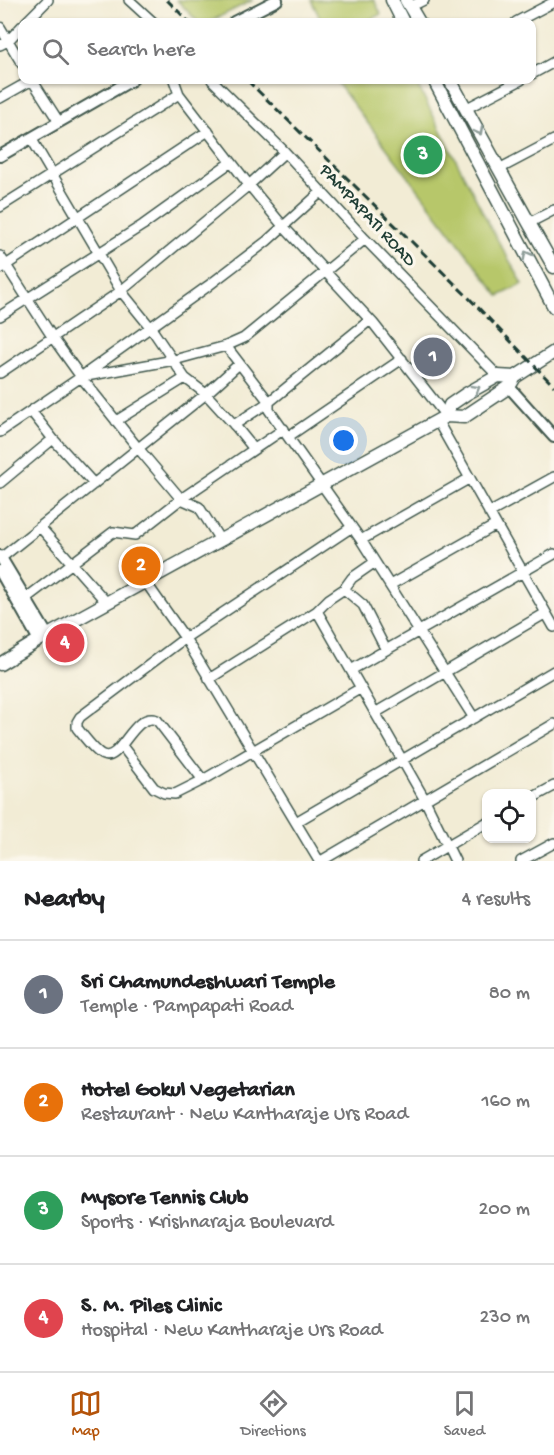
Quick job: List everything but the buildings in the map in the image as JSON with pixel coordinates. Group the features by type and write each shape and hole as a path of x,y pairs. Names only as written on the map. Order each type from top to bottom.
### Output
{"main road":[{"path":"392,0 402,18"},
{"path":"408,4 417,18"},
{"path":"436,84 554,307"},
{"path":"452,84 554,267"},
{"path":"0,664 145,581 441,418 464,417 554,352"},
{"path":"441,418 450,405 498,376 512,382"}],"street":[{"path":"30,18 48,0"},
{"path":"129,0 149,18"},
{"path":"242,18 277,0"},
{"path":"408,4 424,0"},
{"path":"524,18 554,2"},
{"path":"0,27 4,43 18,59"},
{"path":"4,43 18,30"},
{"path":"536,71 554,62"},
{"path":"0,98 25,84"},
{"path":"35,84 59,122"},
{"path":"0,156 125,84"},
{"path":"175,84 179,94 249,185 402,359 441,418 470,478 554,627"},
{"name":"PAMPAPATI ROAD","path":"216,84 285,152 365,239 498,376"},
{"path":"467,108 513,84"},
{"path":"0,207 179,94"},
{"path":"3,267 208,131"},
{"path":"31,138 121,291 151,328 185,378 206,394 254,450"},
{"path":"499,169 554,140"},
{"path":"0,374 121,291 249,185 285,152"},
{"path":"0,316 143,225 231,162"},
{"path":"0,432 151,328 258,248 321,192"},
{"path":"529,224 554,210"},
{"path":"81,377 174,360 226,346 244,338 365,239"},
{"path":"0,256 3,267 81,377 181,499 199,507 220,540"},
{"path":"234,425 269,402 370,320"},
{"path":"226,346 269,402 269,410 361,540 474,718"},
{"path":"25,599 113,532 135,535 181,499 254,450 286,433 402,359"},
{"path":"43,638 25,599 1,557 206,394 239,364"},
{"path":"116,421 185,378"},
{"path":"512,382 554,437"},
{"path":"30,411 94,484"},
{"path":"0,483 53,439"},
{"path":"489,513 554,477"},
{"path":"361,540 470,478"},
{"path":"390,585 496,525"},
{"path":"40,527 107,603"},
{"path":"203,780 157,720 144,719 124,740 122,746 106,757 100,754 77,728 77,722 80,717 185,638 352,527"},
{"path":"351,670 554,554"},
{"path":"209,679 317,611 344,589 352,578 375,562"},
{"path":"0,571 43,638"},
{"path":"145,581 185,638 320,861 554,724"},
{"path":"344,589 363,605 386,650"},
{"path":"317,611 425,800 455,861"},
{"path":"375,713 546,614"},
{"path":"296,822 554,671"},
{"path":"122,746 154,788 164,793 176,794 361,688"},
{"path":"536,795 554,786"},
{"path":"421,861 482,826"},
{"path":"520,861 554,843"}],"green space":[{"path":"177,0 253,0 217,18 194,18"},
{"path":"311,0 374,0 381,14 373,18 320,18"},
{"path":"338,84 417,84 492,230 523,284 499,296"}],"railway":[{"path":"167,0 185,18"},
{"path":"251,84 465,294 554,386"}],"place":[{"name":"Mysore Tennis Club","path":"423,155"},
{"name":"Sri Chamundeshwari Temple","path":"433,357"},
{"name":"Hotel Gokul Vegetarian","path":"141,566"},
{"name":"S. M. Piles Clinic","path":"65,643"}]}
